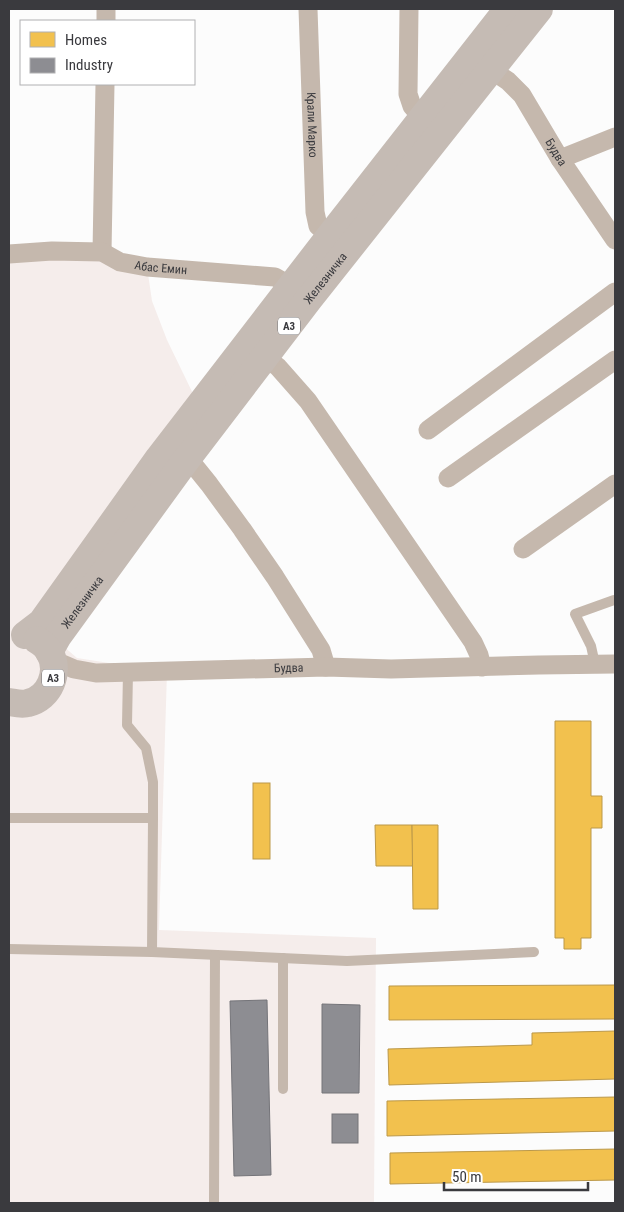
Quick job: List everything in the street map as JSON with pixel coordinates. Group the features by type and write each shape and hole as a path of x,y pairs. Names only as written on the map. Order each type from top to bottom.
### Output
{"main road":[{"name":"Железничка","path":"51,656 58,636 188,458 265,357 330,236 508,9"},
{"name":"Железничка","path":"17,636 42,622 159,458 539,9"},
{"name":"Железничка","path":"17,636 35,638 43,644 51,656 54,669 50,687 22,704"}],"street":[{"name":"Крали Марко","path":"308,9 315,212 318,226 330,236"},
{"path":"409,9 408,94 412,106 423,118"},
{"name":"Будва","path":"490,69 508,81 522,95 560,158 615,240"},
{"path":"102,252 105,85"},
{"path":"560,158 615,137"},
{"name":"Абас Емин","path":"9,254 52,251 102,252 120,262 147,267 275,277 300,292"},
{"path":"428,430 615,292"},
{"path":"265,357 278,367 308,401 473,642 482,668"},
{"path":"448,478 615,360"},
{"path":"188,458 242,529 275,577 321,650 326,667"},
{"path":"523,549 615,484"},
{"path":"51,656 74,670 96,673"},
{"name":"Будва","path":"96,673 326,667 391,669 615,664"},
{"path":"22,704 73,679 96,673"}],"lane":[{"path":"595,664 591,646 575,614 614,600"},
{"path":"128,672 127,725 146,748 153,782 152,952"},
{"path":"9,818 153,818"},
{"path":"9,949 152,952 347,961 534,952"},
{"path":"214,1203 215,955"},
{"path":"283,958 283,1089"}],"shaded area":[{"path":"52,251 147,267 152,301 167,340 199,406 33,620 77,658 167,672 159,930 376,938 374,1203 9,1203 9,254"}],"building: Homes":[{"path":"555,721 591,721 591,796 602,796 602,828 591,828 591,938 581,938 581,949 564,949 564,938 555,938"},
{"path":"253,783 270,783 270,859 253,859"},
{"path":"375,825 412,825 413,866 376,866"},
{"path":"412,825 438,825 438,909 413,909"},
{"path":"615,985 615,1019 389,1020 389,986"},
{"path":"615,1031 615,1079 389,1085 388,1049 532,1045 532,1033"},
{"path":"615,1097 615,1131 387,1136 387,1101"},
{"path":"615,1149 615,1180 390,1184 390,1153"}],"building: Industry":[{"path":"267,1000 271,1175 234,1176 230,1001"},
{"path":"322,1004 360,1005 359,1093 322,1093"},
{"path":"332,1114 358,1114 358,1143 332,1143"}]}
